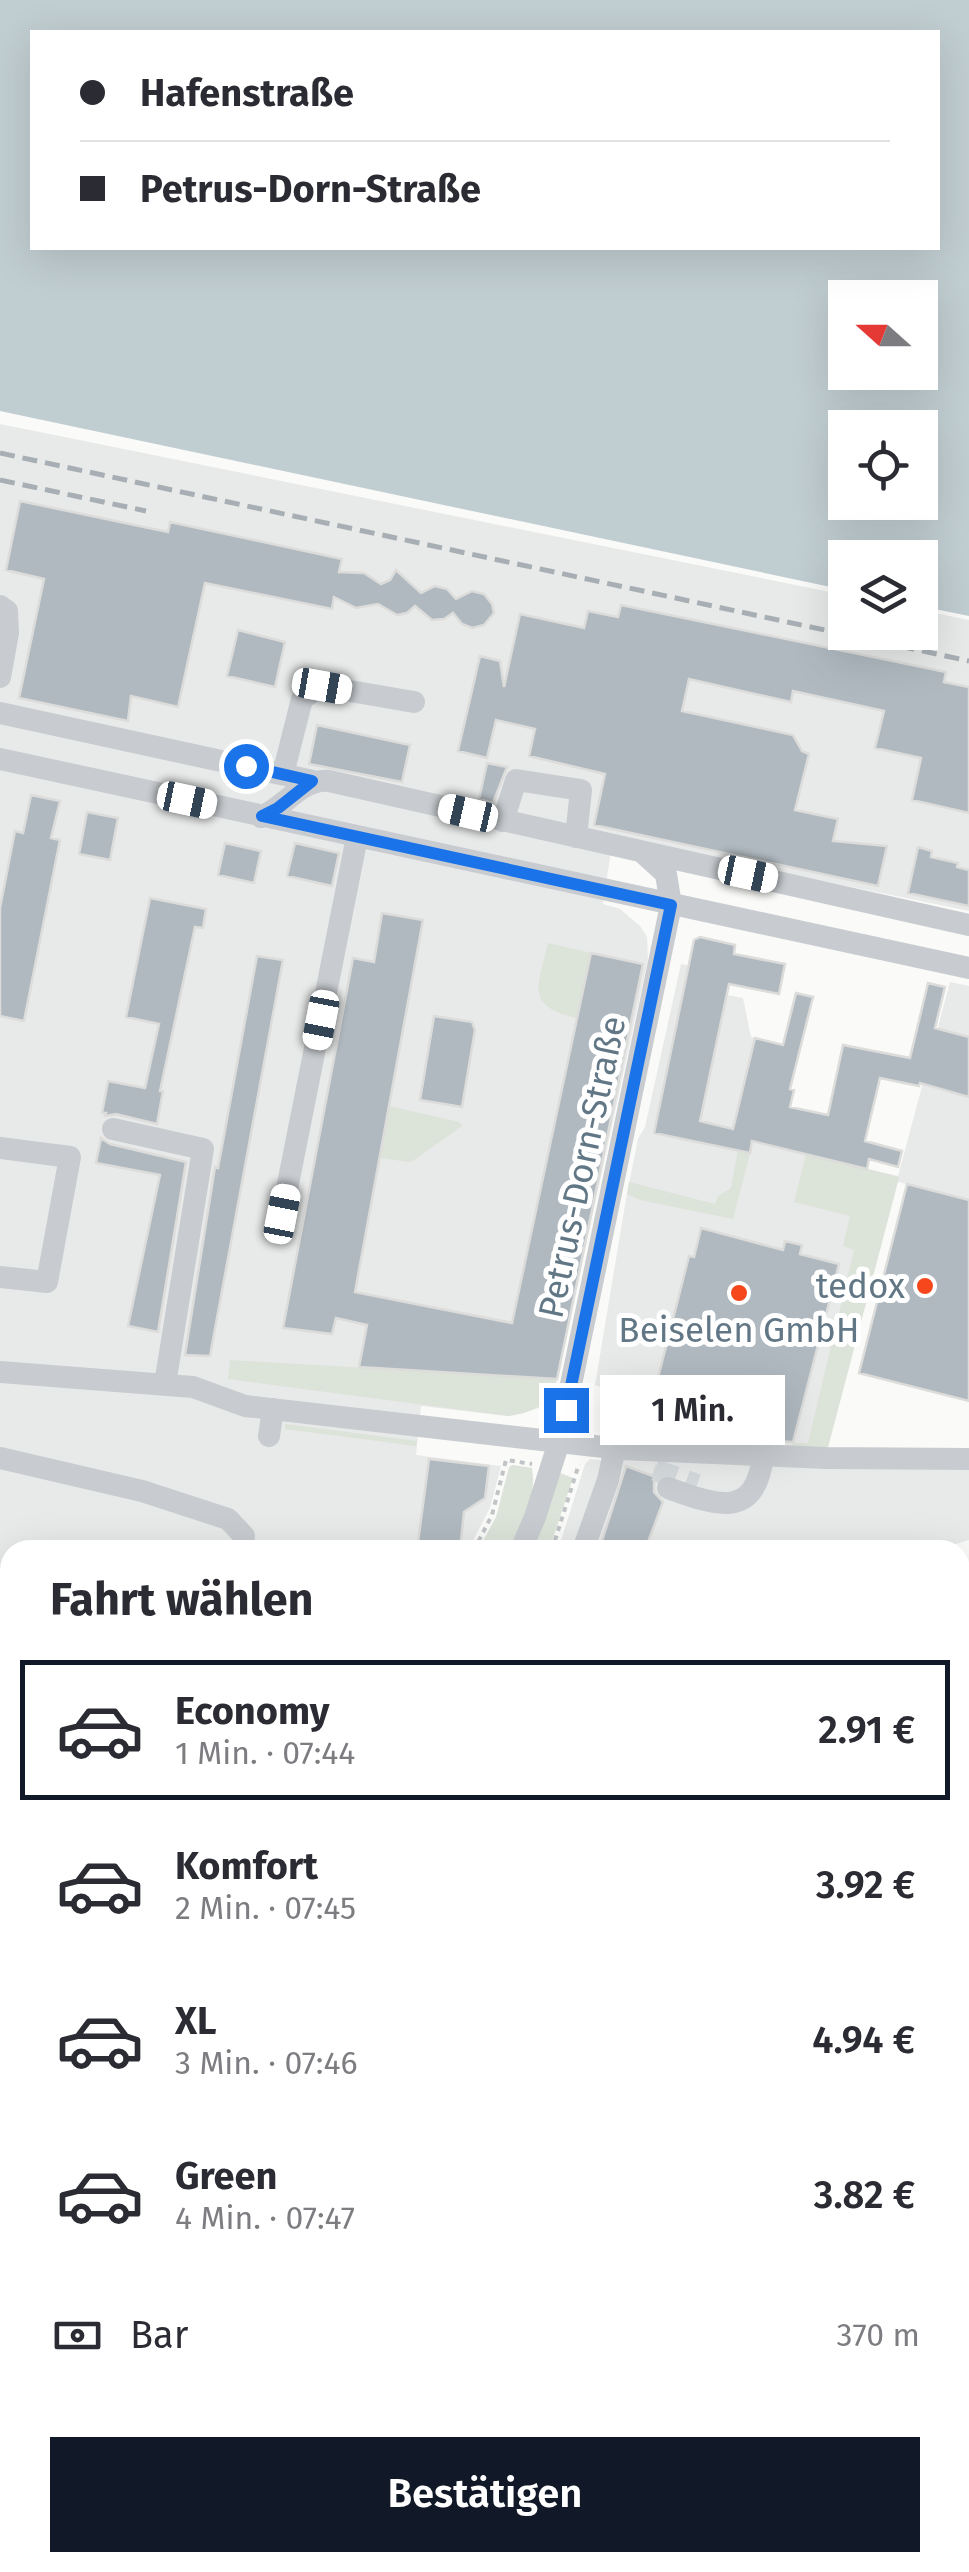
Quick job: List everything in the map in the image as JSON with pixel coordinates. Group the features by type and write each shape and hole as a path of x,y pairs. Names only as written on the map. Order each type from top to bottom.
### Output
{"street":[{"path":"0,606 7,611 8,633 0,677"},
{"path":"283,774 302,699 322,686 414,702"},
{"path":"0,713 312,781 329,780 969,925"},
{"path":"0,759 969,968"},
{"path":"503,821 516,780 581,790 576,837"},
{"path":"262,816 312,781"},
{"path":"282,1214 357,837"},
{"path":"640,851 666,874 671,905"},
{"path":"811,934 820,890"},
{"name":"Petrus-Dorn-Straße","path":"524,1540 559,1442 671,905"},
{"path":"113,1129 203,1149 165,1384"},
{"path":"0,1148 70,1156 47,1282 0,1278"},
{"path":"0,1372 116,1378 193,1387 245,1406 623,1449 969,1459"},
{"path":"268,1436 273,1409"},
{"path":"623,1449 662,1479 717,1504 736,1502 752,1492 758,1483 757,1454"},
{"path":"586,1540 623,1449"},
{"path":"697,1485 718,1492 738,1487 757,1454"},
{"path":"0,1458 142,1491 228,1520 243,1540"}],"path":[{"path":"479,1540 492,1515 506,1460 552,1467"}],"shaded area":[{"path":"0,0 969,0 969,616 938,610 938,540 828,540 828,586 0,411"},
{"path":"0,424 828,592 828,650 938,650 938,614 969,620 969,911 613,838 603,904 620,909 640,926 647,937 648,960 554,1392 539,1408 508,1416 421,1406 416,1455 501,1466 490,1508 473,1540 0,1540"},
{"path":"548,943 591,953 577,1018 542,1001 539,983"},
{"name":"Beiselen GmbH","path":"681,964 731,974 727,995 743,998 751,1037 776,1043 753,1141 898,1176 950,982 969,986 969,1199 898,1182 827,1451 682,1445 622,1429 620,1393 595,1385 638,1139 645,1127"},
{"path":"389,1106 459,1122 462,1126 411,1162 379,1158"},
{"path":"738,1150 750,1153 733,1219 627,1194 629,1182 715,1204 718,1196 731,1188"},
{"path":"806,1154 899,1177 827,1451 791,1448 793,1443 808,1443 854,1250 843,1246 850,1216 794,1202"},
{"path":"230,1360 557,1379 550,1395 539,1406 508,1416 228,1379"},
{"path":"285,1424 417,1441 416,1446 285,1429"},
{"path":"630,1455 824,1467 969,1470 969,1540 561,1540 585,1464 590,1459 609,1461"},
{"path":"509,1467 532,1468 532,1489 524,1520 515,1540 483,1540 496,1517"},
{"path":"560,1473 573,1478 552,1540 535,1540"}],"building":[{"path":"20,501 168,532 170,522 342,559 339,572 364,573 381,584 390,580 396,570 421,593 435,586 447,589 456,599 472,591 484,594 494,613 484,625 472,628 462,624 453,613 432,620 415,606 397,615 378,604 356,608 334,597 332,609 205,583 178,707 131,696 128,721 19,698 44,579 6,570"},
{"path":"621,605 946,672 944,682 969,687 969,813 912,800 921,758 875,748 884,711 793,691 791,702 689,679 682,711 793,735 802,751 809,754 795,810 838,819 833,841 887,846 878,886 594,825 605,774 529,756 535,729 496,720 487,758 458,751 480,656 500,661 504,687 520,614 584,628 588,611 618,617"},
{"path":"238,630 285,642 275,687 227,676"},
{"path":"317,725 410,745 402,782 309,764"},
{"path":"487,763 507,767 493,803 479,799"},
{"path":"31,795 60,801 51,838 60,840 24,1021 0,1016 0,908 15,831 23,833"},
{"path":"87,812 118,818 110,860 79,854"},
{"path":"225,843 261,851 254,883 218,875"},
{"path":"295,843 339,853 332,886 287,876"},
{"path":"918,847 932,851 931,857 958,863 957,867 969,870 969,906 908,893"},
{"path":"150,898 206,909 203,928 195,927 160,1091 157,1124 102,1113 108,1081 145,1088 159,1024 126,1017"},
{"path":"382,913 423,920 355,1292 512,1323 591,953 643,964 557,1379 359,1367 367,1325 336,1318 332,1334 283,1328 353,958 374,962"},
{"path":"700,937 735,945 734,954 785,964 779,994 729,984 700,1121 733,1129 755,1038 783,1045 796,993 813,997 790,1089 794,1090 790,1107 828,1115 843,1045 910,1058 928,983 945,987 935,1028 969,1037 969,1097 920,1083 919,1086 880,1078 865,1141 902,1151 898,1167 869,1159 867,1169 752,1141 750,1153 654,1133 694,940"},
{"path":"257,956 283,960 210,1356 185,1355 215,1167 218,1168"},
{"path":"434,1016 472,1022 475,1030 462,1107 420,1100"},
{"path":"101,1138 110,1144 186,1162 158,1332 128,1326 160,1175 96,1163"},
{"name":"tedox","path":"907,1184 969,1200 969,1401 859,1373"},
{"path":"701,1228 783,1250 785,1241 802,1245 800,1254 839,1264 793,1442 644,1433 689,1256 694,1257"},
{"path":"429,1459 489,1466 485,1498 464,1512 461,1540 418,1540"},
{"path":"626,1466 653,1476 656,1466 675,1470 654,1482 654,1492 663,1502 649,1540 602,1540"}],"tunnel":[{"path":"655,1470 697,1485"}],"railway":[{"path":"0,453 969,661"},
{"path":"0,480 146,511"}],"place":[{"name":"tedox","path":"925,1286"},
{"name":"Beiselen GmbH","path":"739,1293"}],"route":[{"path":"246,766 312,781 262,816 671,905 566,1410"}]}
